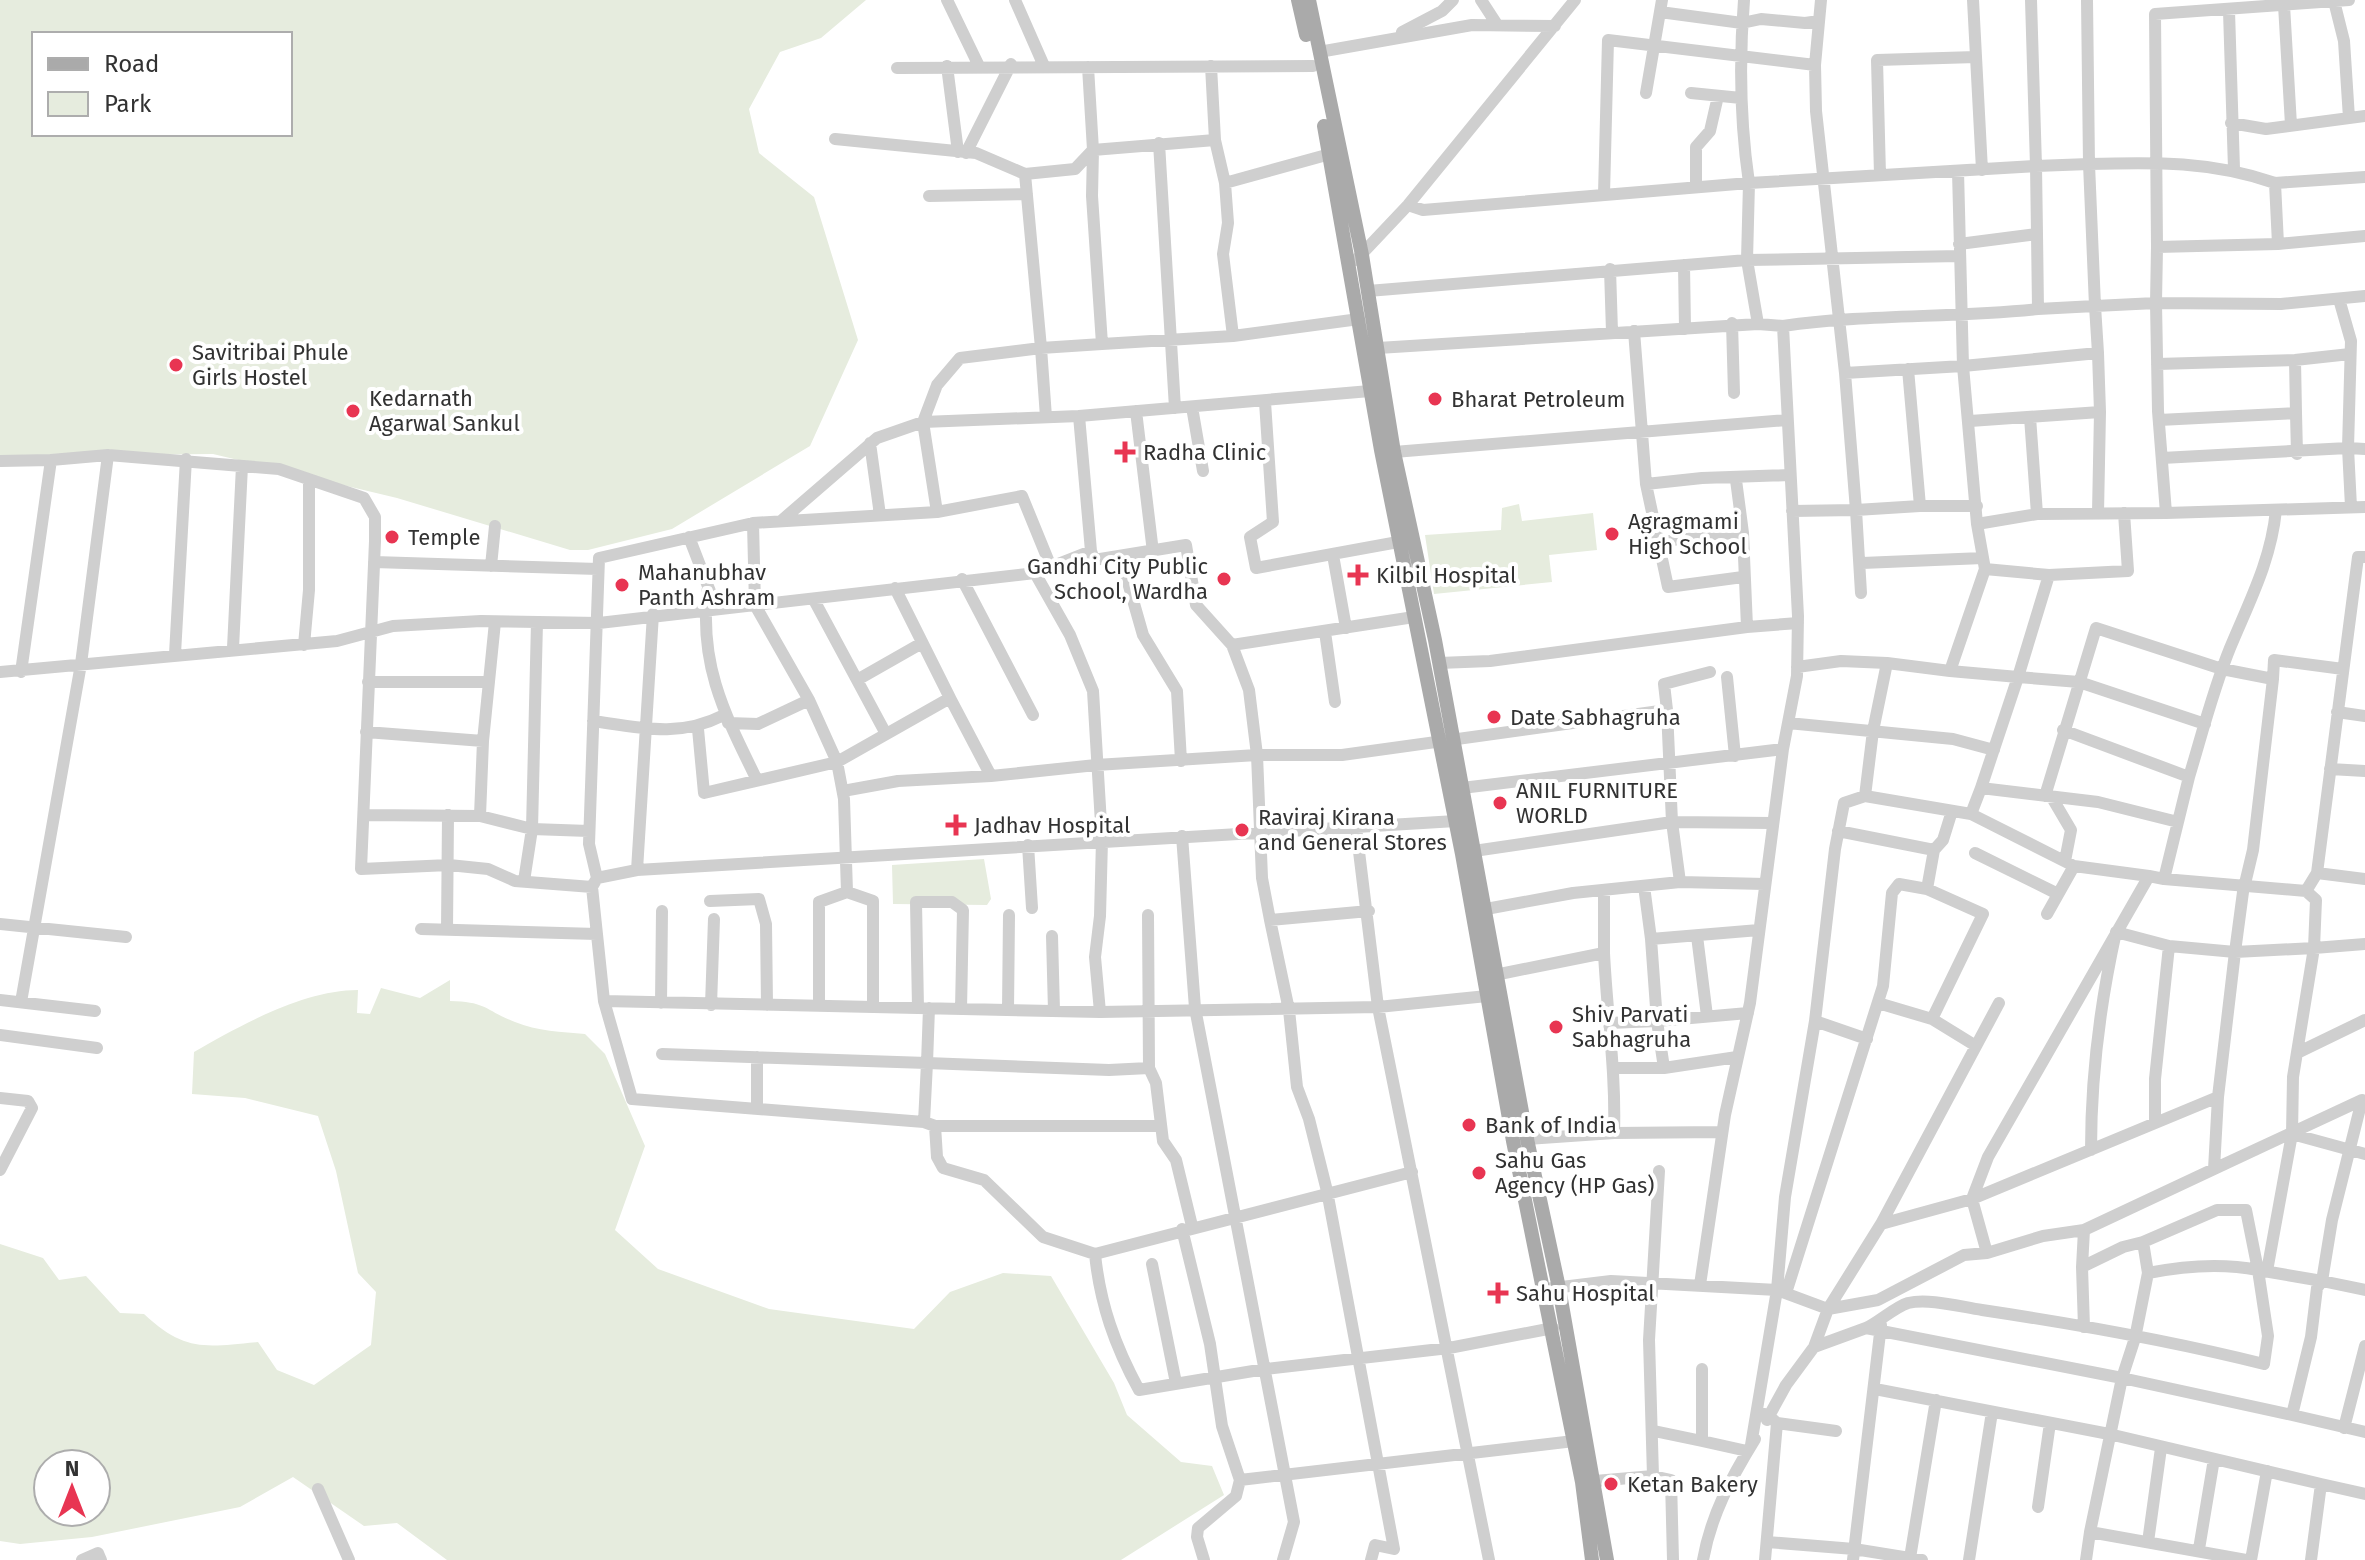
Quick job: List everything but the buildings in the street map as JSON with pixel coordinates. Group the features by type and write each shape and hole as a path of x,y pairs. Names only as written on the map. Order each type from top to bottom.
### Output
{"main road":[{"path":"1298,0 1316,59 1356,260 1359,319 1398,542 1414,617 1462,788 1486,909 1490,976 1487,996 1513,1141 1552,1288 1595,1481 1607,1560"},
{"path":"1309,0 1330,154 1356,260 1368,291 1394,452 1439,663 1456,821 1527,1139 1552,1288 1553,1328 1592,1560"}],"street":[{"path":"947,0 978,64"},
{"path":"1015,0 1044,66"},
{"path":"1392,38 1442,11 1453,0"},
{"path":"1481,0 1496,23"},
{"path":"1356,260 1408,205 1575,0"},
{"path":"1744,0 1740,54 1749,183 1747,260 1758,324"},
{"path":"1821,0 1815,65 1862,563 1861,593"},
{"path":"1973,0 1982,170"},
{"path":"2031,0 2038,309"},
{"path":"2087,0 2089,164 2100,412 2098,513"},
{"path":"2155,0 2157,364 2166,513"},
{"path":"2155,14 2349,0"},
{"path":"2334,1 2344,41 2349,118"},
{"path":"2284,5 2291,125"},
{"path":"1646,93 1661,6 1742,23 1761,19 1805,23 1819,21"},
{"path":"2229,11 2234,169"},
{"path":"897,68 978,64 1211,66 1316,59 1392,38 1496,23 1555,26"},
{"path":"1604,194 1606,43 1612,40 1815,65"},
{"path":"1880,175 1877,60 1976,57"},
{"path":"962,152 1011,64"},
{"path":"947,66 962,152"},
{"path":"1211,66 1215,140 1225,183 1228,223 1223,254 1233,336"},
{"path":"1088,67 1093,150 1092,196 1102,344"},
{"path":"1691,93 1741,98"},
{"path":"1696,187 1696,147 1710,131 1718,96"},
{"path":"2231,123 2266,129 2365,116"},
{"path":"835,139 962,152 1025,174 1075,169 1093,150 1215,140"},
{"path":"1159,143 1175,408"},
{"path":"1225,183 1330,154"},
{"path":"1408,205 1423,210 1825,178 2155,162 2234,169 2275,183 2365,177"},
{"path":"1950,671 1984,570 1963,366 1958,171"},
{"path":"1025,174 1046,417"},
{"path":"2275,183 2278,244"},
{"path":"929,196 1027,194"},
{"path":"1368,291 1610,269 1747,260 1835,260 1959,250 2037,234"},
{"path":"2157,247 2278,244 2365,236"},
{"path":"1684,265 1685,329"},
{"path":"1610,269 1612,332"},
{"path":"1378,348 1685,329 1732,323 1783,326 1840,318 1962,317 2038,309 2156,303 2281,304 2365,296"},
{"path":"2339,299 2350,347 2348,448 2351,507"},
{"path":"937,512 923,422 937,385 960,358 1041,348 1233,336 1359,319"},
{"path":"1732,323 1734,393"},
{"path":"1700,1285 1722,1132 1748,1013 1772,823 1797,667 1798,623 1783,326"},
{"path":"1634,331 1646,484 1668,587 1743,577"},
{"path":"2157,364 2295,360 2365,341"},
{"path":"1845,373 2098,353"},
{"path":"2295,360 2297,454"},
{"path":"1908,369 1920,506"},
{"path":"781,521 870,443 884,434 923,422 1079,416 1370,391"},
{"path":"1265,402 1273,522 1250,537 1256,568 1398,542"},
{"path":"1192,407 1203,471"},
{"path":"1136,411 1153,552"},
{"path":"1970,421 2100,412"},
{"path":"2159,420 2296,413"},
{"path":"1079,416 1094,560 1186,545 1196,605 1232,645 1249,690 1257,755 1262,878 1289,1010 1297,1087 1327,1191 1394,1549 1375,1545 1371,1560"},
{"path":"2030,417 2037,514"},
{"path":"1394,452 1468,449 1640,430 1787,420"},
{"path":"870,443 880,515"},
{"path":"2162,458 2365,449"},
{"path":"21,1002 81,664 108,455"},
{"path":"0,461 108,455 186,459 279,469 364,498 375,517 361,869 449,865 488,869 498,876 524,881 595,882 637,870 1456,821"},
{"path":"175,654 186,459"},
{"path":"21,672 51,460"},
{"path":"233,648 242,466"},
{"path":"1646,484 1702,478 1736,480 1790,475"},
{"path":"304,645 309,590 309,480"},
{"path":"1736,480 1743,533 1747,627"},
{"path":"1051,567 1022,496 937,512 753,523 602,556 598,569 599,623 589,831 604,1001 632,1099 930,1124 1161,1126"},
{"path":"1792,511 1977,506"},
{"path":"1977,524 2037,514 2365,507"},
{"path":"2164,879 2205,724 2222,669 2260,582 2273,538 2276,510"},
{"path":"1862,563 2049,575 2128,571 2124,513"},
{"path":"753,523 755,605 809,700 837,762 843,791 847,892"},
{"path":"491,566 495,526"},
{"path":"1657,544 1695,535 1743,533"},
{"path":"689,537 708,586 711,612 709,671 726,719 757,780"},
{"path":"0,672 233,648 304,645 337,641 393,626 495,622 599,623 653,614 711,612 962,579 1035,573 1091,551"},
{"path":"1333,555 1346,628"},
{"path":"2306,891 2317,873 2358,557 2365,557"},
{"path":"1121,558 1143,635 1177,691 1181,761"},
{"path":"374,562 598,569"},
{"path":"1035,573 1070,635 1093,691 1102,840 1100,916 1095,957 1100,1012"},
{"path":"1971,814 2049,575"},
{"path":"962,579 1033,715"},
{"path":"895,588 991,776"},
{"path":"814,600 886,734"},
{"path":"2350,611 2365,613"},
{"path":"637,870 653,614"},
{"path":"1232,645 1414,617"},
{"path":"480,816 483,741 495,622"},
{"path":"524,881 532,829 537,622"},
{"path":"1439,663 1518,658 1798,623"},
{"path":"2047,914 2070,863 2071,830 2048,796 2063,730 2096,628 2222,669 2273,679"},
{"path":"1325,632 1335,702"},
{"path":"857,680 922,643"},
{"path":"2214,1169 2218,1097 2235,952 2244,887 2253,850 2274,660 2343,669"},
{"path":"1797,667 1841,661 1887,663 2079,682 2205,724"},
{"path":"1865,796 1873,731 1887,663"},
{"path":"1680,882 1672,822 1664,684 1710,672"},
{"path":"1727,677 1735,756"},
{"path":"368,682 489,682"},
{"path":"698,729 702,791 837,762 950,698"},
{"path":"593,721 648,729 698,729 726,719 758,724 809,700"},
{"path":"843,791 898,781 991,776 1096,765 1257,755 1342,755 1447,743 1667,710"},
{"path":"2337,712 2365,716"},
{"path":"1788,723 1953,739 1994,750"},
{"path":"2063,730 2189,777"},
{"path":"366,732 483,741"},
{"path":"1726,744 1735,756"},
{"path":"1462,788 1783,749"},
{"path":"2330,769 2365,771"},
{"path":"1981,788 2098,802 2178,822"},
{"path":"1765,1560 1768,1417 1782,1292 1779,1265 1785,1197 1815,1021 1844,803 1865,796 1971,814 2070,863 2164,879 2306,891 2316,900 2314,948 2297,1053 2292,1134 2262,1271"},
{"path":"1927,889 1934,850 1943,840 1952,811"},
{"path":"365,815 480,816 532,829 589,831"},
{"path":"447,930 448,815"},
{"path":"1474,851 1672,822 1772,823"},
{"path":"1356,827 1369,911 1378,1007 1449,1348 1489,1560"},
{"path":"1838,831 1934,850"},
{"path":"1182,836 1195,1008 1294,1522 1282,1560 1272,1560"},
{"path":"1028,845 1032,908"},
{"path":"1975,853 2058,894"},
{"path":"2317,873 2365,879"},
{"path":"1987,1253 1972,1199 1988,1157 2149,876"},
{"path":"1486,909 1604,890 1680,882 1765,884"},
{"path":"1782,1292 1798,1253 1878,1003 1892,893 1899,884 1927,889 1983,914 1932,1019"},
{"path":"1644,886 1664,1068"},
{"path":"1604,890 1604,953 1615,1068 1614,1133"},
{"path":"819,1006 819,902 847,892 873,901 873,1007"},
{"path":"710,901 759,899 766,924 767,1005"},
{"path":"961,1009 963,910 952,902 916,902 930,1124 937,1157 943,1168 984,1180 1043,1237 1095,1254 1327,1191 1412,1172"},
{"path":"661,1003 662,911"},
{"path":"1270,920 1369,911"},
{"path":"1008,1010 1009,915"},
{"path":"1148,915 1149,1068 1156,1083 1163,1141 1176,1160 1222,1426 1240,1480 1236,1496 1198,1528 1197,1537 1204,1560"},
{"path":"711,1005 714,919"},
{"path":"0,924 126,937"},
{"path":"421,929 597,934"},
{"path":"1651,939 1759,930"},
{"path":"2116,932 2169,946 2235,952 2365,944"},
{"path":"2091,1150 2091,1100 2104,988 2116,932"},
{"path":"1052,936 1054,1011"},
{"path":"1697,936 1707,1016"},
{"path":"2155,1123 2155,1079 2169,946"},
{"path":"1490,976 1604,953"},
{"path":"2097,965 2104,988"},
{"path":"604,1001 1100,1012 1378,1007 1487,996"},
{"path":"0,1000 95,1011"},
{"path":"1878,1003 1932,1019 1976,1046"},
{"path":"1703,1560 1708,1531 1720,1501 1786,1385 1814,1347 1828,1309 1881,1224 1999,1003"},
{"path":"1609,1023 1748,1013"},
{"path":"2297,1053 2365,1020"},
{"path":"1815,1021 1867,1039"},
{"path":"0,1035 97,1048"},
{"path":"662,1054 1109,1070 1149,1068"},
{"path":"757,1057 757,1109"},
{"path":"1615,1068 1664,1068 1737,1057"},
{"path":"1881,1224 1972,1199 2218,1097"},
{"path":"0,1098 28,1101 32,1108 0,1170"},
{"path":"1552,1288 1611,1281 1700,1285 1782,1292 1828,1309 1878,1300 1964,1255 1987,1253 2043,1236 2084,1230 2363,1099"},
{"path":"2292,1415 2311,1337 2317,1288 2322,1281 2332,1220 2363,1099"},
{"path":"1527,1139 1614,1133 1722,1132"},
{"path":"2292,1134 2365,1154"},
{"path":"1653,1476 1654,1431 1649,1387 1651,1283 1659,1171"},
{"path":"1814,1347 1876,1326 1908,1303 1947,1305 2084,1327 2264,1364 2268,1336 2262,1271 2246,1210 2217,1210 2143,1242 2123,1247 2082,1267"},
{"path":"2084,1230 2084,1327"},
{"path":"2086,1560 2109,1434 2135,1338 2148,1273 2143,1242"},
{"path":"1779,1265 1798,1253"},
{"path":"1095,1254 1099,1293 1117,1349 1139,1390 1265,1369 1449,1348 1553,1328"},
{"path":"1152,1264 1176,1383"},
{"path":"2148,1273 2176,1267 2234,1266 2365,1290"},
{"path":"1876,1326 2365,1432"},
{"path":"1853,1554 1875,1389 1876,1326"},
{"path":"2344,1428 2365,1346"},
{"path":"1702,1369 1702,1441"},
{"path":"1875,1389 2109,1434 2365,1494"},
{"path":"1767,1542 1916,1559 1936,1400"},
{"path":"1969,1560 1992,1412"},
{"path":"1768,1417 1836,1431"},
{"path":"2038,1507 2050,1423"},
{"path":"1654,1431 1749,1448"},
{"path":"1240,1480 1467,1456 1574,1441"},
{"path":"2148,1542 2161,1448"},
{"path":"2199,1549 2214,1459"},
{"path":"2090,1532 2248,1560 2267,1471"},
{"path":"1595,1481 1653,1476 1671,1480 1673,1560"},
{"path":"2311,1560 2321,1484"},
{"path":"318,1489 349,1560"},
{"path":"82,1560 98,1553 101,1560"}],"green space":[{"path":"0,0 866,0 821,38 780,52 749,109 759,153 814,197 858,340 810,446 672,529 588,550 570,550 397,498 213,454 0,456"},
{"path":"1519,504 1522,521 1593,513 1597,550 1549,555 1552,582 1434,594 1425,535 1501,530 1502,508"},
{"path":"984,859 991,899 987,905 893,904 892,865"},
{"path":"450,980 450,1001 479,1005 532,1027 585,1034 605,1054 645,1146 615,1230 658,1269 769,1309 914,1329 950,1292 1003,1273 1051,1276 1114,1383 1127,1415 1181,1462 1212,1466 1224,1495 1121,1560 447,1560 397,1523 364,1526 293,1477 240,1507 92,1537 20,1544 0,1541 0,1244 43,1258 59,1280 86,1276 120,1313 144,1314 184,1341 209,1345 258,1342 277,1370 314,1385 371,1345 376,1292 358,1273 336,1171 318,1116 245,1098 192,1094 194,1052 273,1011 316,996 358,990 357,1013 370,1014 381,988 420,998"}],"place":[{"name":"Savitribai Phule Girls Hostel","path":"176,365"},
{"name":"Bharat Petroleum","path":"1435,399"},
{"name":"Kedarnath Agarwal Sankul","path":"353,411"},
{"name":"Radha Clinic","path":"1125,452"},
{"name":"Agragmami High School","path":"1612,534"},
{"name":"Temple","path":"392,537"},
{"name":"Kilbil Hospital","path":"1358,575"},
{"name":"Gandhi City Public School, Wardha","path":"1224,579"},
{"name":"Mahanubhav Panth Ashram","path":"622,585"},
{"name":"Date Sabhagruha","path":"1494,717"},
{"name":"ANIL FURNITURE WORLD","path":"1500,803"},
{"name":"Jadhav Hospital","path":"956,825"},
{"name":"Raviraj Kirana and General Stores","path":"1242,830"},
{"name":"Shiv Parvati Sabhagruha","path":"1556,1027"},
{"name":"Bank of India","path":"1469,1125"},
{"name":"Sahu Gas Agency (HP Gas)","path":"1479,1173"},
{"name":"Sahu Hospital","path":"1498,1293"},
{"name":"Ketan Bakery","path":"1611,1484"}]}
